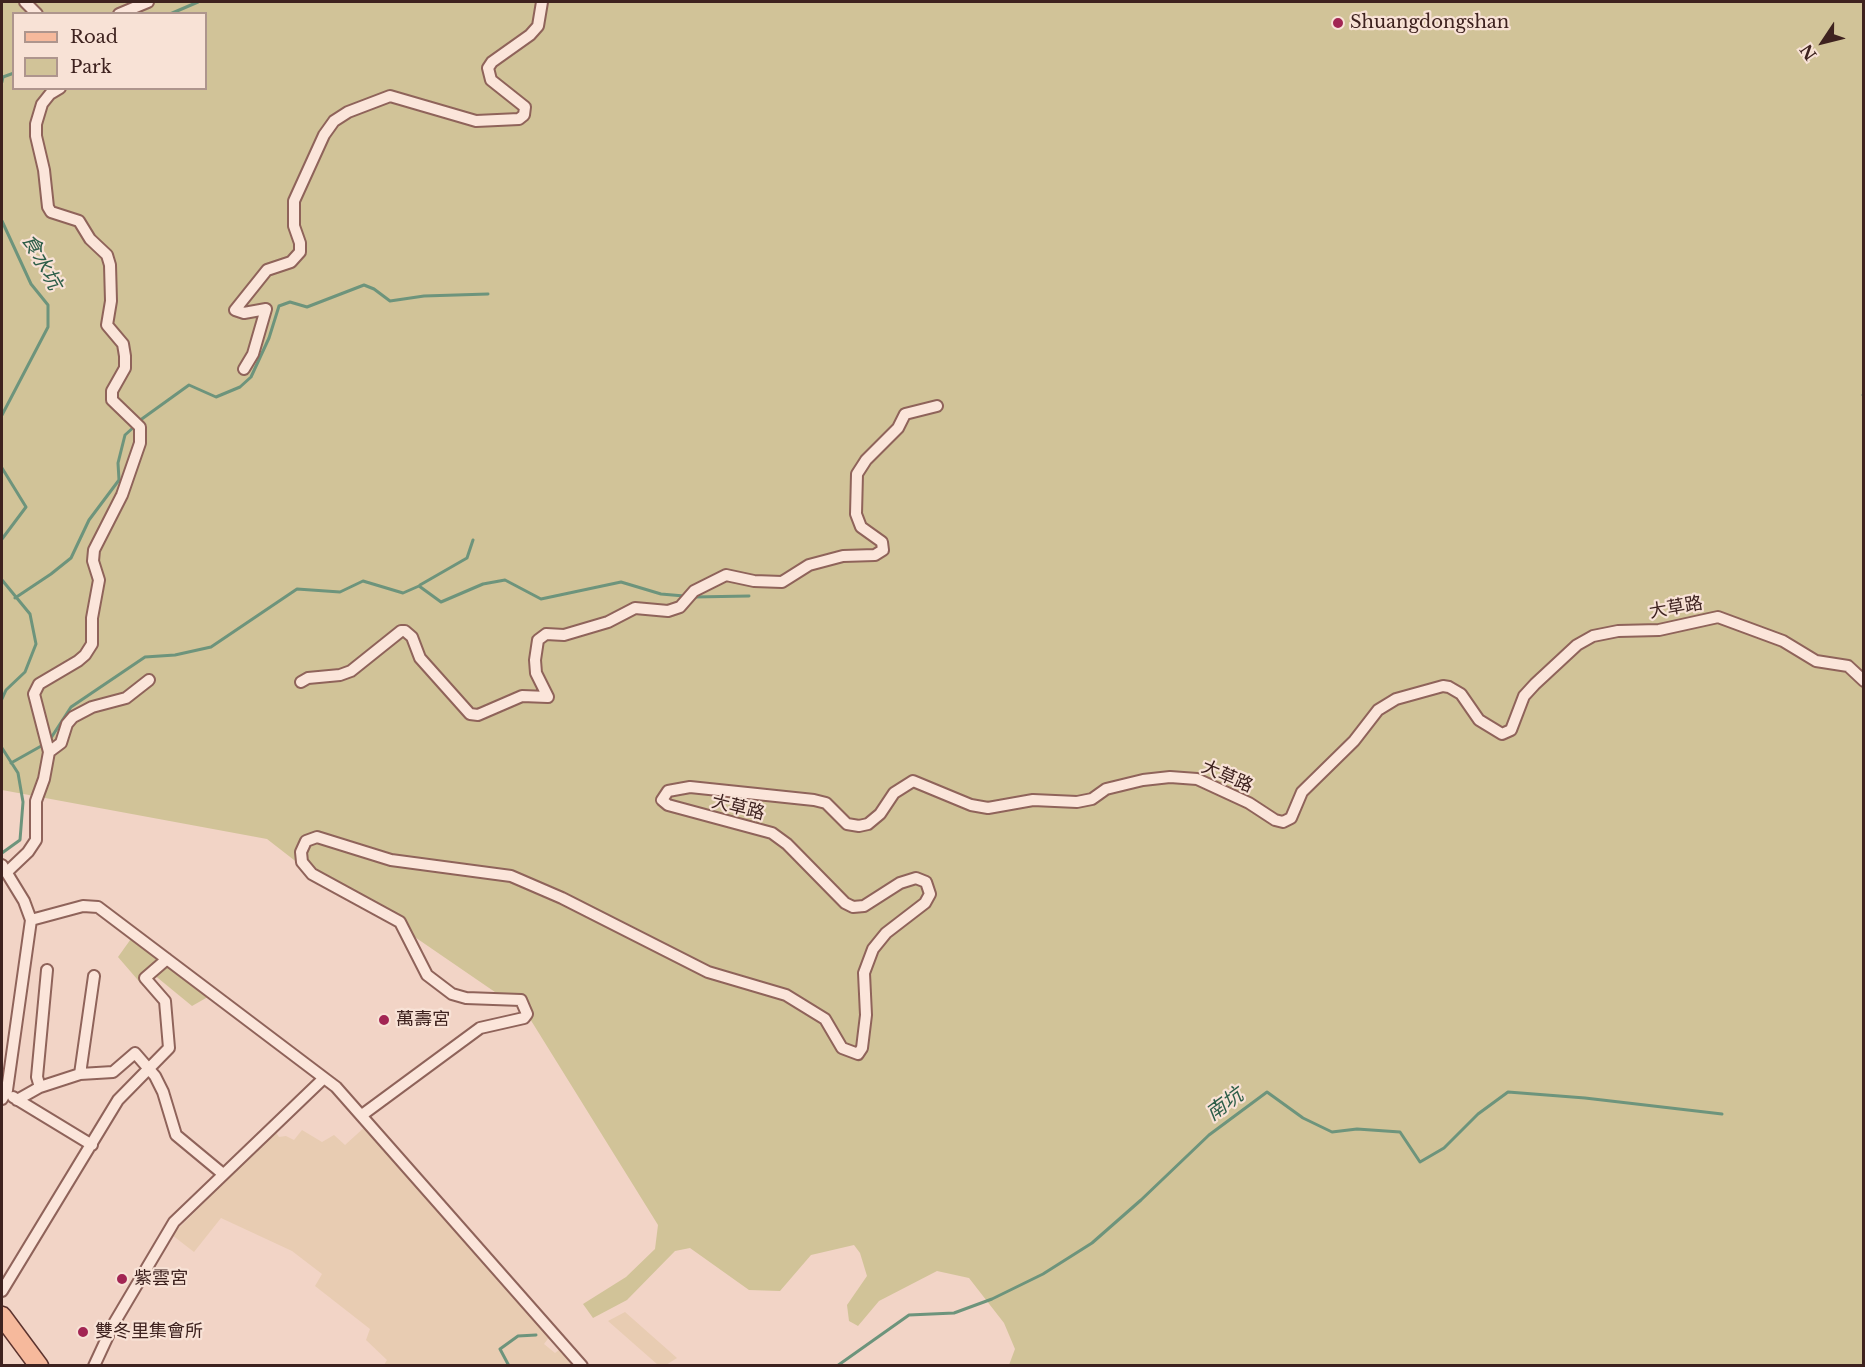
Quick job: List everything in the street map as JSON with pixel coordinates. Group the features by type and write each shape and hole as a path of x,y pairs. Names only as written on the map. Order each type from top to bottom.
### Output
{"main road":[{"path":"2,1316 39,1365"},
{"path":"2,1336 24,1365"}],"street":[{"path":"124,12 148,2"},
{"path":"244,369 253,354 266,309 244,313 235,310 267,270 291,262 300,252 300,243 294,226 294,201 324,135 334,121 348,112 390,96 476,122 519,119 524,115 525,108 491,80 488,68 492,62 530,35 538,26 542,2"},
{"path":"57,90 42,104 36,124 48,207 51,212 79,221 90,239 107,255 110,265 111,301 107,325 123,344 125,356 125,368 112,391 112,400 136,424 138,455 122,495 94,550 93,561 99,580 92,618 92,644 86,656 39,684 34,694 48,747 44,779 36,801 36,840 4,868 24,901 31,920 4,1095 17,1100 92,1145"},
{"path":"301,682 308,678 340,675 351,671 401,631 405,631 412,637 420,658 470,714 478,715 522,696 548,697 536,673 535,660 538,640 546,634 564,635 608,622 635,608 668,611 726,575 754,581 782,582 809,565 843,556 875,555 883,550 882,542 861,527 856,514 857,474 866,460 898,428 905,414 937,406"},
{"name":"大草路","path":"362,1115 480,1028 524,1018 527,1014 526,1006 521,1000 466,998 452,994 427,975 400,922 312,874 302,862 301,852 306,841 317,837 391,860 511,876 562,898 708,972 786,995 825,1019 842,1048 858,1054 862,1048 866,1015 864,973 873,949 886,933 925,903 930,894 926,882 916,878 900,883 864,906 853,907 845,903 787,844 772,833 675,808 662,800 668,791 690,787 814,800 826,803 847,824 859,826 868,824 880,814 894,793 913,781 971,805 988,808 1033,800 1077,802 1092,799 1106,789 1143,780 1170,777 1197,779 1283,822 1291,818 1302,792 1354,741 1378,710 1396,699 1443,686 1449,687 1461,694 1479,720 1502,734 1511,730 1524,696 1535,684 1577,645 1593,636 1618,631 1659,630 1718,617 1783,641 1816,661 1848,666 1863,681"},
{"path":"48,747 61,742 67,724 73,717 93,707 126,698 148,680"},
{"path":"31,920 83,906 98,908 336,1087 582,1365"},
{"path":"2,1291 118,1100 169,1048 165,1002 145,978 167,958"},
{"path":"40,1087 37,1077 47,970"},
{"path":"80,1074 94,976"},
{"path":"17,1100 40,1087 80,1074 113,1072 135,1053 163,1092 176,1135 223,1174"},
{"path":"94,1365 167,1231 323,1079"}],"shaded area":[{"path":"367,1125 550,1336 544,1344 555,1353 559,1350 573,1365 384,1365 387,1360 366,1340 370,1329 315,1286 322,1274 292,1251 221,1218 194,1252 172,1235 275,1131 279,1137 286,1136 294,1140 302,1130 322,1142 334,1135 345,1145"},
{"path":"625,1312 677,1358 666,1365 658,1365 608,1321"}],"green space":[{"path":"2,2 1863,2 1863,1365 1009,1365 1015,1349 1004,1323 969,1278 937,1271 879,1301 858,1326 849,1321 847,1305 867,1276 860,1253 854,1245 811,1255 780,1291 749,1290 690,1248 675,1251 627,1300 593,1318 583,1304 626,1277 655,1249 658,1225 527,1014 406,931 312,874 267,839 2,790"},
{"path":"133,936 213,994 192,1006 153,974 143,986 118,957"}],"waterway":[{"name":"食水坑","path":"175,12 198,2"},
{"name":"食水坑","path":"2,82 3,77 12,74"},
{"name":"食水坑","path":"2,221 31,284 48,305 48,327 2,415"},
{"path":"139,421 189,385 216,397 240,387 251,377 269,338 279,306 290,302 307,307 364,285 374,289 390,301 424,296 488,294"},
{"path":"15,598 71,558 89,520 119,480 118,463 125,435 135,426"},
{"name":"食水坑","path":"2,468 26,507 2,539"},
{"path":"420,585 467,558 473,540"},
{"name":"食水坑","path":"2,580 30,614 36,644 25,672 6,690 2,699"},
{"path":"49,741 71,707 145,657 175,655 211,647 297,589 340,592 363,581 403,593 419,586 441,602 483,584 505,580 541,599 621,582 661,594 684,596"},
{"path":"694,597 749,596"},
{"path":"11,763 43,745"},
{"name":"食水坑","path":"2,748 18,773 23,802 20,840 2,853"},
{"name":"南坑","path":"837,1366 909,1315 954,1313 992,1299 1043,1274 1092,1243 1209,1135 1267,1092 1303,1118 1332,1132 1357,1129 1400,1132 1420,1162 1444,1148 1478,1114 1508,1092 1585,1098 1722,1114"},
{"path":"509,1366 500,1349 518,1336 536,1335"}],"place":[{"name":"Shuangdongshan","path":"1338,23"},
{"name":"萬壽宮","path":"384,1020"},
{"name":"紫雲宮","path":"122,1279"},
{"name":"雙冬里集會所","path":"83,1332"}]}
